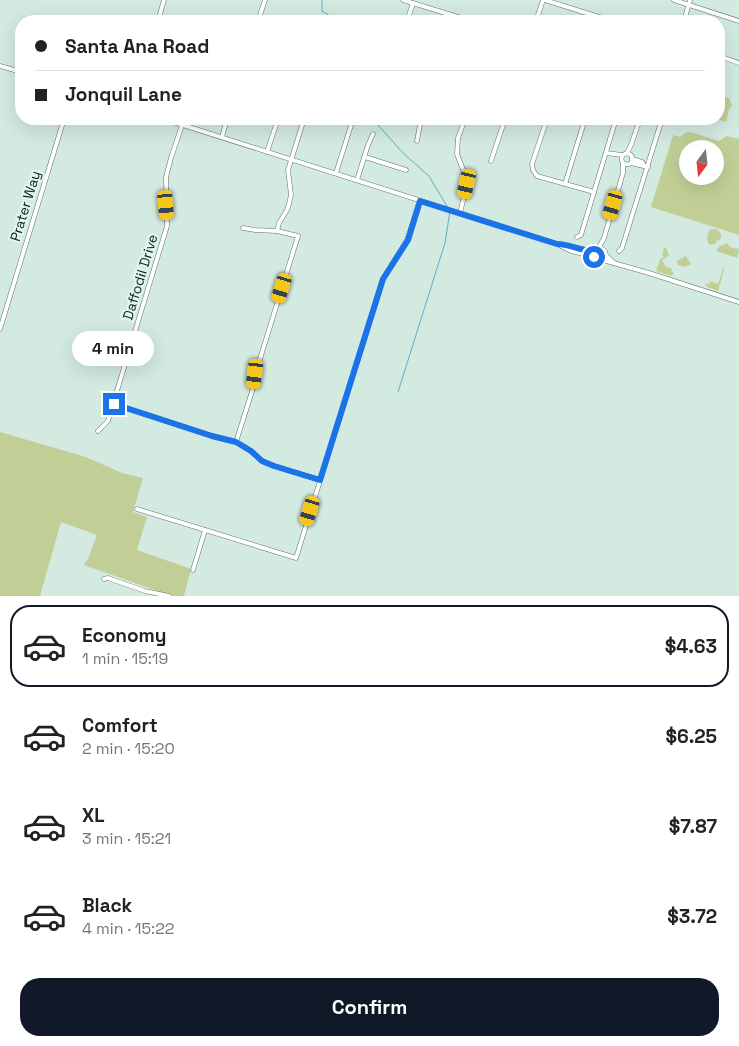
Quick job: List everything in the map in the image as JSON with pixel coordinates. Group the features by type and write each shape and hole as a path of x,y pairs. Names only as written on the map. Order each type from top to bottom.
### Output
{"street":[{"path":"160,15 164,0"},
{"path":"260,15 265,0"},
{"path":"403,0 452,15"},
{"path":"538,15 544,0 593,15"},
{"path":"674,0 690,2 724,15"},
{"path":"686,15 690,2"},
{"path":"409,15 413,3"},
{"path":"725,16 739,21"},
{"path":"725,58 739,63"},
{"path":"0,66 15,70"},
{"name":"Prater Way","path":"0,329 62,125"},
{"name":"Daffodil Drive","path":"98,431 108,421 114,404 167,226 166,177 182,125"},
{"path":"185,125 557,244 571,251 588,255 598,261 614,263 739,302"},
{"path":"222,137 225,125"},
{"path":"267,152 276,125"},
{"path":"278,230 279,223 289,204 291,195 288,170 302,125"},
{"path":"336,173 351,125"},
{"path":"417,142 419,125"},
{"path":"460,213 467,184 457,154 458,138 462,125"},
{"path":"491,161 504,125"},
{"path":"545,125 532,164 537,176 594,192"},
{"path":"564,184 583,125"},
{"path":"577,237 581,235 608,153 615,125"},
{"path":"594,258 593,255 604,238 638,125"},
{"path":"619,250 622,248 660,125"},
{"path":"358,180 373,134"},
{"path":"608,153 646,166"},
{"path":"365,157 406,170"},
{"path":"137,510 296,558 383,279 408,240 420,201"},
{"path":"236,442 298,236 278,230 244,228"},
{"path":"602,260 605,253 604,238"},
{"path":"557,244 586,251 602,249 614,263"},
{"path":"114,404 236,442 251,451 262,461 320,480"},
{"path":"193,570 205,530"},
{"path":"104,579 108,578 146,591 169,596"}],"green space":[{"path":"725,97 729,98 732,105 726,122"},
{"path":"690,132 716,140 679,140 679,185 724,185 724,140 721,140 727,136 739,139 739,235 651,207 673,135 680,137"},
{"path":"711,229 717,229 721,234 721,238 712,245 709,244 707,239"},
{"path":"727,243 730,247 739,249 737,258 716,251 720,246"},
{"path":"664,247 670,255 662,260 666,267 672,269 671,271 674,273 671,276 656,271 660,259 665,256 662,256"},
{"path":"686,256 691,264 685,267 678,265 677,261"},
{"path":"724,266 718,291 707,287 705,283 709,284 710,281 718,284"},
{"path":"0,432 86,457 122,473 143,478 133,512 147,517 137,550 191,569 184,596 172,596 84,565 97,535 61,522 40,596 0,596"}],"waterway":[{"path":"322,0 322,11 328,15"},
{"path":"378,125 403,153 429,176 448,208"},
{"path":"398,392 445,243 450,211"}],"route":[{"path":"114,404 236,442 251,451 262,461 320,480 383,279 408,240 420,201 557,244 594,251 594,257"}]}
